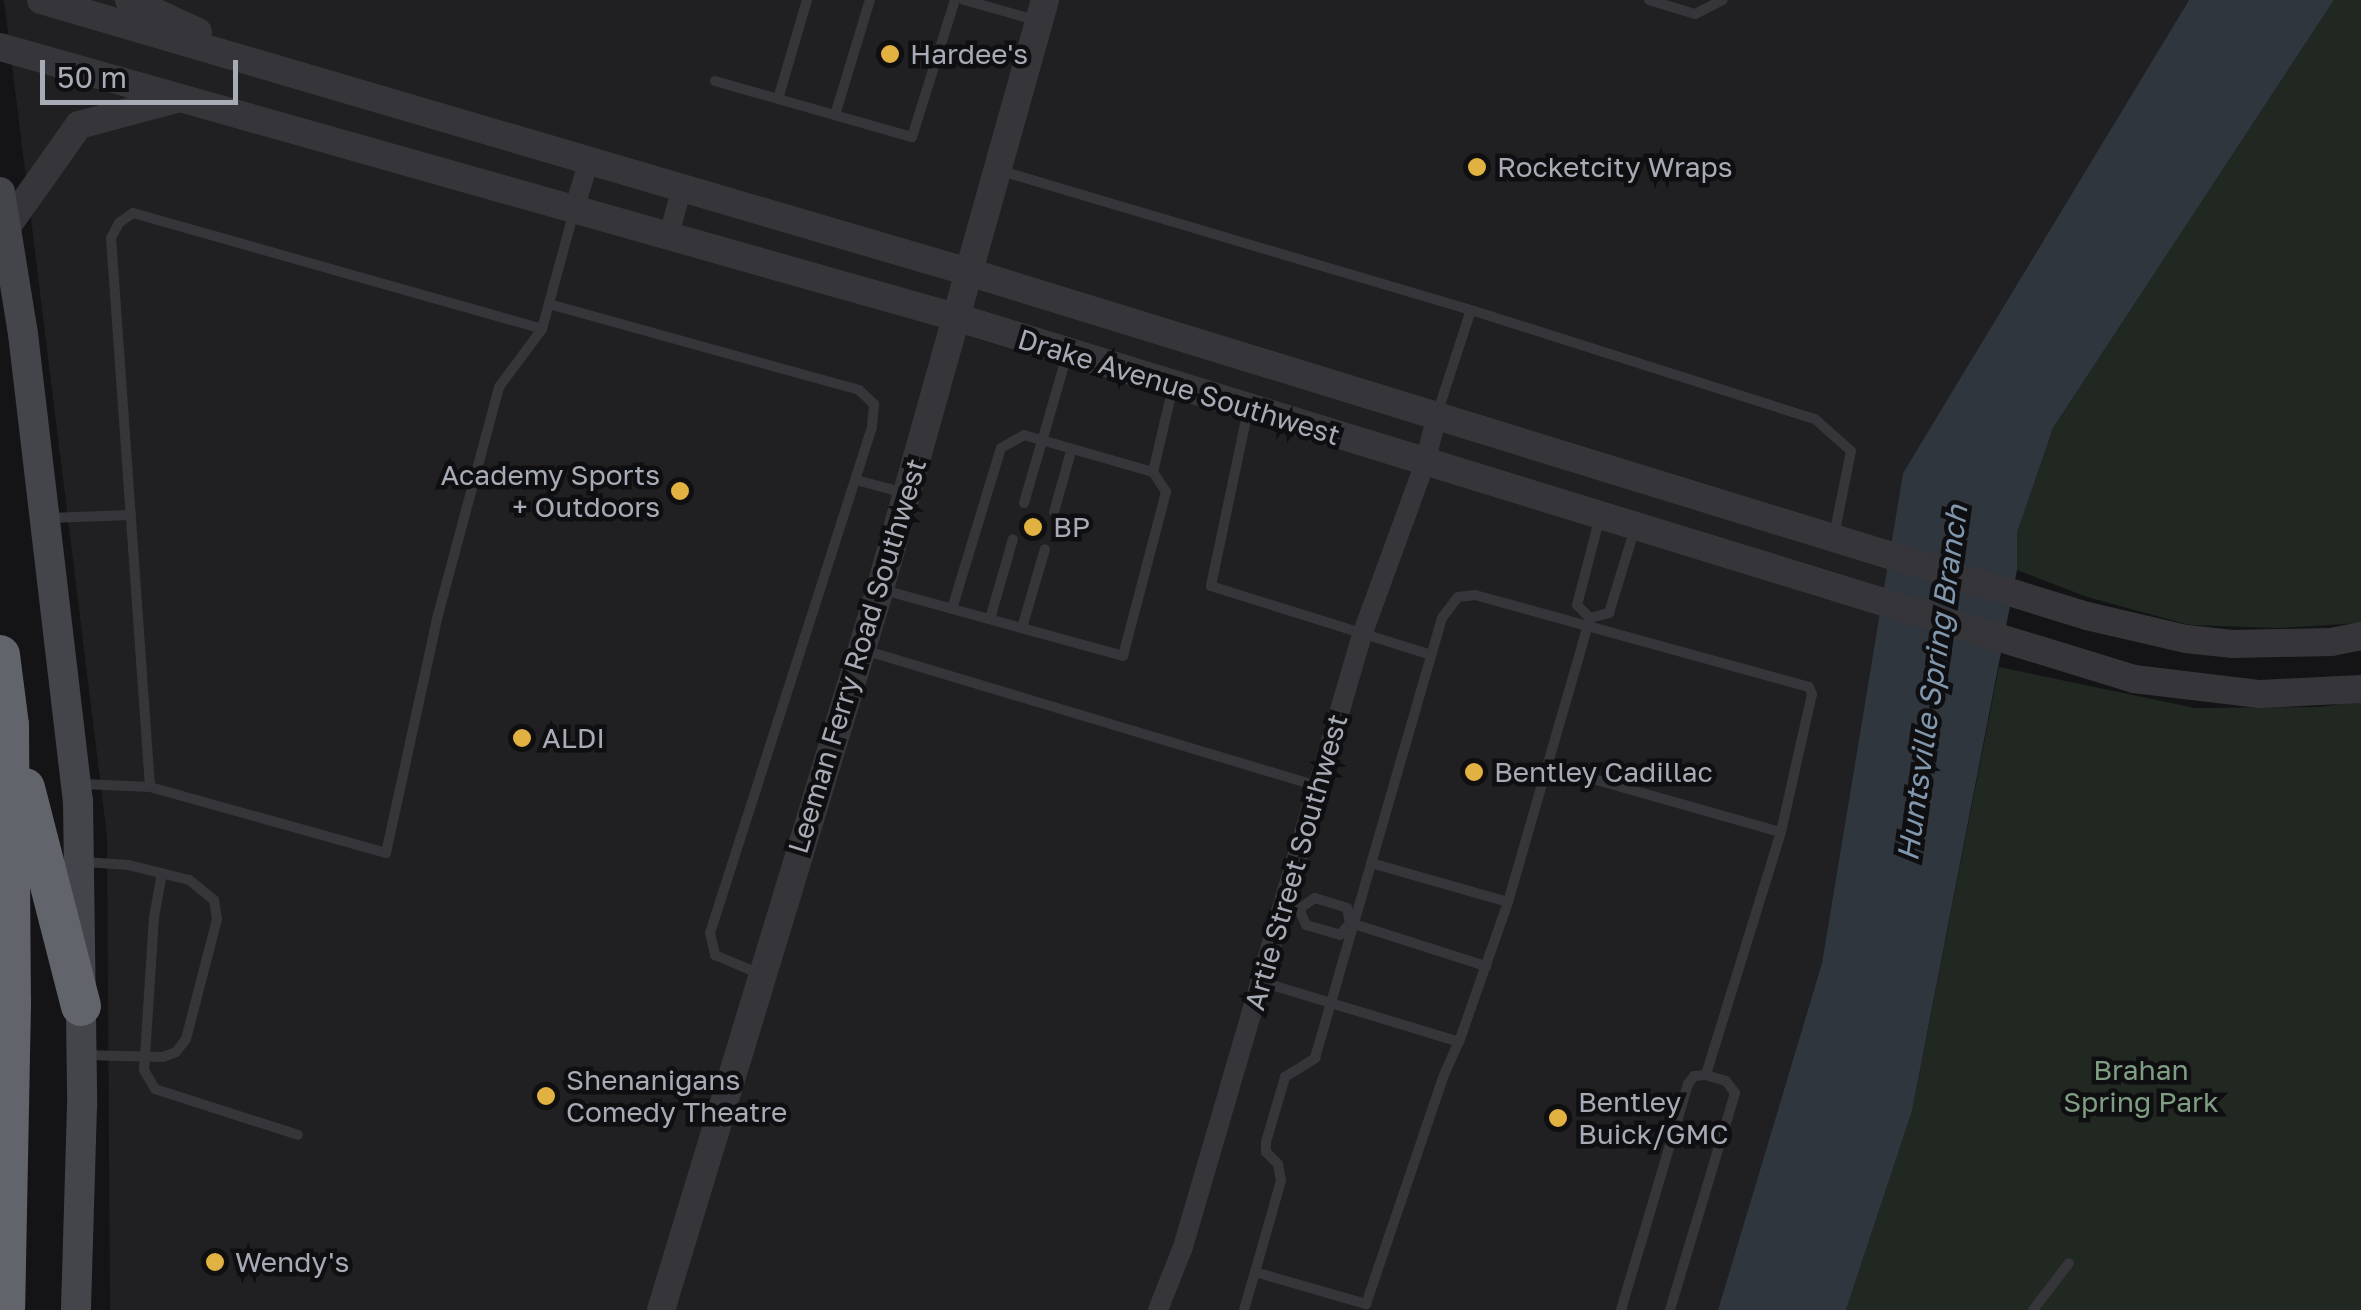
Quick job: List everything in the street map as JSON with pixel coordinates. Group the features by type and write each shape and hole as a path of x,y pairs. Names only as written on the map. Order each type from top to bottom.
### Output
{"highway":[{"path":"0,655 9,725 5,1310"},
{"path":"9,725 82,1006"}],"main road":[{"path":"0,192 76,783 82,1006 76,1310"}],"street":[{"name":"Drake Avenue Southwest","path":"41,0 972,273 2019,595 2186,639 2277,644 2361,636"},
{"path":"129,0 285,72"},
{"name":"Leeman Ferry Road Southwest","path":"661,1310 880,589 972,273 995,169 1041,10"},
{"name":"Drake Avenue Southwest","path":"0,47 959,318 2134,680 2260,694 2361,689"},
{"path":"6,228 79,125 181,98"},
{"path":"574,210 590,160"},
{"path":"670,236 682,187"},
{"name":"Artie Street Southwest","path":"1158,1310 1183,1248 1262,982 1292,907 1318,786 1362,636 1425,463 1436,415"}],"lane":[{"path":"778,99 808,0"},
{"path":"835,115 870,0"},
{"path":"715,81 912,137 955,0"},
{"path":"964,0 1041,10"},
{"path":"1648,0 1696,14 1723,0"},
{"path":"995,169 1471,310 1816,419 1851,451 1834,536"},
{"path":"76,783 150,787 386,854 438,615 499,386 542,329 574,210"},
{"path":"150,787 111,238 119,223 134,213 542,329"},
{"path":"548,304 859,390 874,404 872,427 856,480 710,933 715,955 761,974"},
{"path":"1436,415 1471,310"},
{"path":"1024,503 1068,352"},
{"path":"1153,472 1173,386"},
{"path":"1248,409 1211,586 1431,655"},
{"path":"880,589 952,609 990,619 1123,656 1166,492 1153,472 1024,435 1001,448 952,609"},
{"path":"1054,512 1072,448"},
{"path":"856,480 906,494"},
{"path":"44,518 132,515"},
{"path":"1256,1272 1366,1307 1444,1075 1508,902 1588,623 1577,604 1600,517"},
{"path":"1588,623 1609,613 1635,527"},
{"path":"990,619 1013,539"},
{"path":"1022,628 1045,549"},
{"path":"1244,1310 1281,1181 1266,1142 1286,1077 1315,1058 1442,618 1450,604 1465,594 1588,623 1809,687 1812,694 1780,832 1706,1075"},
{"path":"860,648 1318,786"},
{"path":"1547,766 1780,832"},
{"path":"79,862 128,864 204,888 214,900 218,919 186,1040 163,1057 82,1055"},
{"path":"1371,863 1508,902"},
{"path":"162,873 142,1056 155,1089 298,1135"},
{"path":"1315,898 1346,908 1352,924 1340,935 1306,925 1292,907 1315,898"},
{"path":"1352,924 1486,966"},
{"path":"1262,982 1459,1042"},
{"path":"1621,1310 1688,1084 1694,1076 1706,1075 1726,1081 1735,1093 1670,1310"},
{"path":"2033,1310 2069,1263"}],"shaded area":[{"path":"4,0 2189,0 1903,473 1822,963 1718,1310 110,1310 107,836"}],"green space":[{"path":"2334,0 2361,0 2361,623 2279,628 2190,625 2087,597 2017,570 2017,533 2053,428"},
{"name":"Brahan Spring Park","path":"1999,667 2195,708 2321,707 2361,701 2361,1310 1846,1310 1912,1111"}],"water":[{"name":"Huntsville Spring Branch","path":"2189,0 2334,0 2053,428 2017,533 2017,570 1912,1111 1846,1310 1718,1310 1822,963 1903,473"}],"place":[{"name":"Hardee's","path":"890,54"},
{"name":"Rocketcity Wraps","path":"1477,167"},
{"name":"Academy Sports + Outdoors","path":"680,491"},
{"name":"BP","path":"1033,527"},
{"name":"ALDI","path":"522,738"},
{"name":"Bentley Cadillac","path":"1474,772"},
{"name":"Shenanigans Comedy Theatre","path":"546,1096"},
{"name":"Bentley Buick/GMC","path":"1558,1118"},
{"name":"Wendy's","path":"215,1262"}]}
